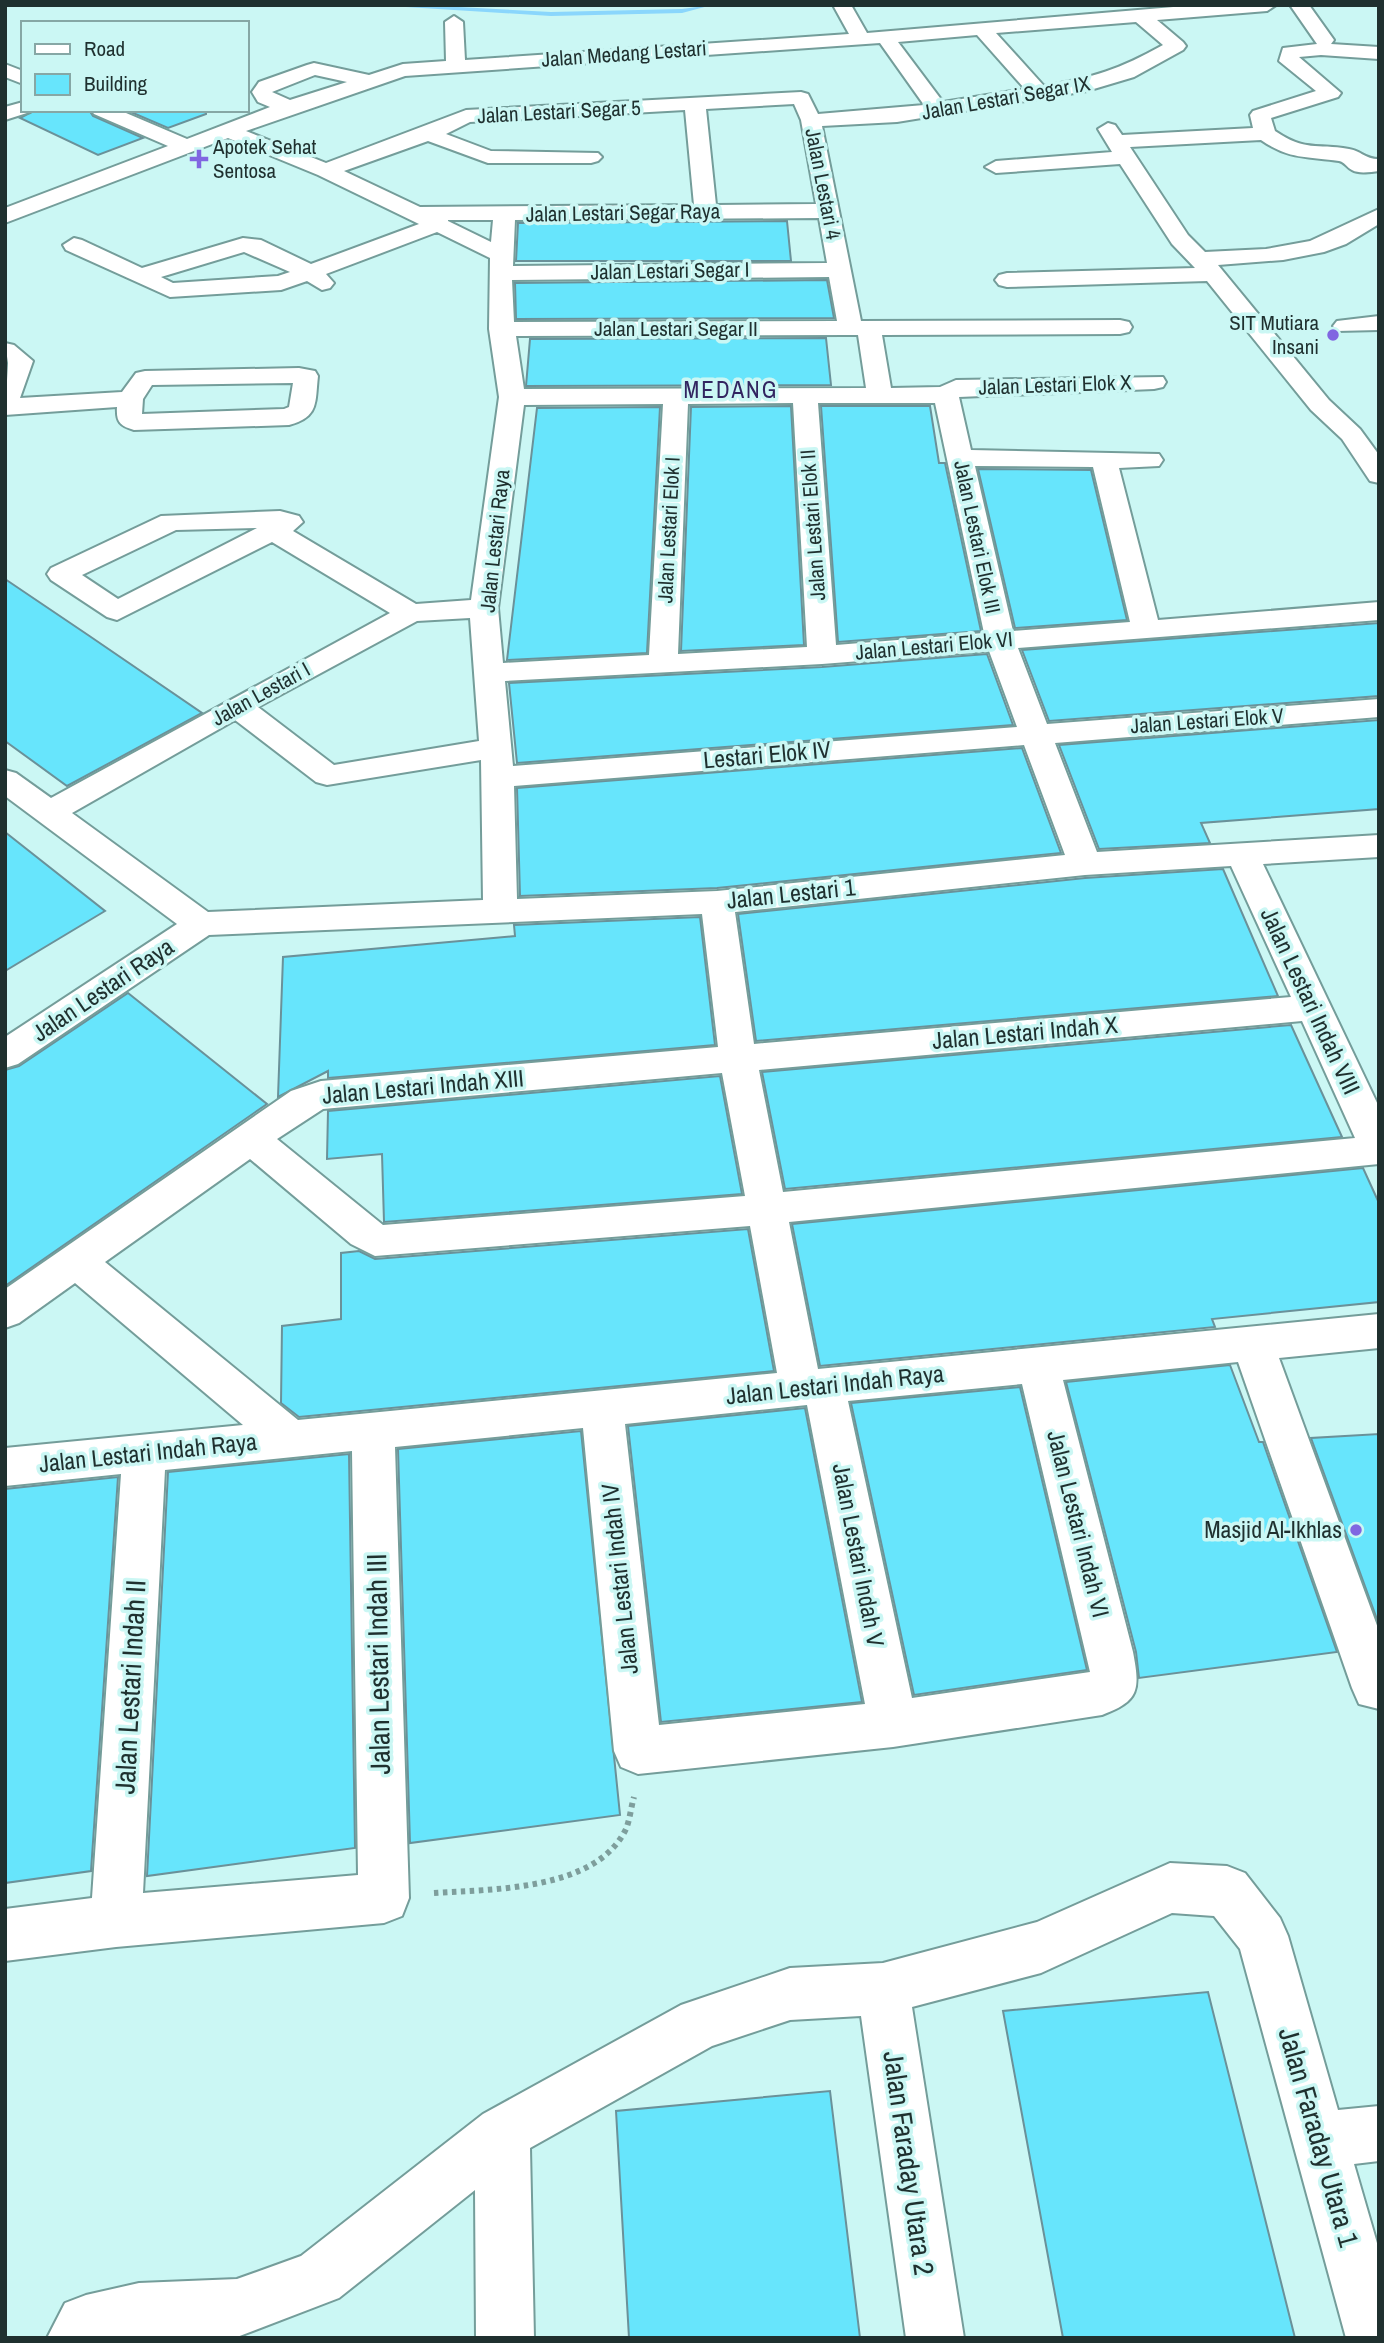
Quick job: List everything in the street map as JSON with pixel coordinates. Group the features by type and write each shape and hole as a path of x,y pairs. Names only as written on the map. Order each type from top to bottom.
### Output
{"street":[{"path":"842,5 861,39"},
{"name":"Jalan Medang Lestari","path":"5,216 289,107 397,71 456,65 565,47 779,44 1267,5"},
{"path":"1299,5 1324,40"},
{"path":"950,13 1039,93"},
{"path":"1127,73 1176,46 1141,16"},
{"path":"454,22 456,65"},
{"name":"Jalan Lestari Segar IX","path":"1075,22 1092,38"},
{"path":"886,37 938,110"},
{"name":"Jalan Lestari 4","path":"779,44 811,120 839,270 880,394"},
{"path":"1379,53 1321,49 1290,52 1289,61 1331,93 1260,115 1265,134 1275,143 1304,153 1346,154 1360,166 1379,165"},
{"name":"Jalan Lestari Segar IX","path":"811,120 897,116 938,110 1087,85 1127,73 1110,56"},
{"path":"289,107 265,98 262,92 266,86 314,69 366,80"},
{"path":"5,70 21,77"},
{"name":"Jalan Lestari Segar 5","path":"326,170 428,134 466,117 802,98"},
{"path":"695,105 706,212"},
{"path":"591,110 591,194"},
{"path":"106,112 188,147"},
{"name":"Jalan Lestari Segar Raya","path":"229,131 326,170 439,224 500,264"},
{"path":"428,134 488,157 591,157"},
{"path":"996,167 1117,142 1265,134"},
{"path":"1117,142 1180,239 1206,266 1320,405 1352,434 1379,475"},
{"name":"Jalan Lestari Segar Raya","path":"418,214 504,214 591,194 706,212 829,211"},
{"name":"Jalan Lestari Raya","path":"500,911 496,763 484,608 512,397 501,329 500,264 504,214"},
{"path":"1007,280 1206,266 1286,254 1336,241 1361,222 1379,216"},
{"path":"74,245 170,290 281,283 439,224"},
{"path":"139,276 243,245 253,245 311,273 329,289"},
{"name":"Jalan Lestari Segar I","path":"500,264 839,270"},
{"path":"1345,326 1379,323"},
{"path":"1076,355 1120,327"},
{"name":"Jalan Lestari Segar II","path":"501,329 938,328 1076,355"},
{"name":"Jalan Lestari Elok III","path":"938,328 949,375 960,458 1000,640 1085,864"},
{"path":"5,350 22,361 5,406 130,399"},
{"name":"Jalan Lestari Elok X","path":"512,397 880,394 949,375 1076,355 1154,382"},
{"path":"158,376 306,376 301,411 289,417 134,422 129,419 130,399 138,383 145,378 158,376"},
{"name":"Jalan Lestari Elok II","path":"805,395 822,655"},
{"name":"Jalan Lestari Elok I","path":"663,664 676,396"},
{"path":"1352,434 1379,432"},
{"path":"960,458 1150,460"},
{"path":"1104,459 1146,629"},
{"path":"280,519 289,522 274,531 117,611 61,574 171,522 280,519"},
{"path":"274,531 411,613"},
{"name":"Jalan Lestari I","path":"48,813 237,706 411,613 484,608"},
{"name":"Jalan Lestari Elok VI","path":"489,673 822,655 1379,611"},
{"name":"Lestari Elok IV","path":"237,706 327,775 496,763 1035,734"},
{"name":"Jalan Lestari Elok V","path":"1035,734 1379,708"},
{"path":"5,780 201,924"},
{"name":"Jalan Lestari 1","path":"201,924 717,902 1085,864 1379,846"},
{"name":"Jalan Lestari Indah VIII","path":"1242,854 1311,1008 1379,1149"},
{"name":"Jalan Lestari Indah V","path":"717,902 738,1058 767,1209 813,1387 893,1724"},
{"name":"Jalan Lestari Raya","path":"5,1055 201,924"},
{"name":"Jalan Lestari Indah X","path":"738,1058 1311,1008"},
{"name":"Jalan Lestari Indah XIII","path":"5,1311 304,1101 321,1095 738,1058"},
{"path":"250,1138 375,1241 767,1209 1379,1149"},
{"name":"Jalan Lestari Indah Raya","path":"76,1261 291,1439"},
{"name":"Jalan Lestari Indah Raya","path":"5,1467 1379,1331"},
{"path":"1252,1342 1376,1688"},
{"name":"Jalan Lestari Indah VI","path":"893,1724 1102,1693 1115,1683 1110,1652 1038,1365"},
{"name":"Jalan Lestari Indah IV","path":"602,1408 638,1751"},
{"name":"Jalan Lestari Indah III","path":"373,1431 384,1898"},
{"name":"Jalan Lestari Indah II","path":"116,1921 145,1454"},
{"path":"638,1751 893,1724"},
{"name":"Jalan Faraday Utara 1","path":"884,1989 1041,1947 1170,1888 1227,1891 1262,1936 1322,2140 1375,2338"},
{"path":"5,1935 116,1921 384,1898"},
{"path":"81,2331 139,2312 237,2308 319,2278 502,2133 700,2024 790,1994 884,1989"},
{"name":"Jalan Faraday Utara 2","path":"884,1989 934,2338"},
{"path":"502,2133 505,2338"},
{"path":"1322,2140 1379,2133"}],"path":[{"path":"384,1898 529,1885 588,1869 616,1846 633,1817 638,1751"}],"building":[{"path":"31,112 90,112 93,116 143,138 98,155 20,118"},
{"path":"131,112 206,112 206,114 168,128"},
{"path":"787,221 791,261 516,261 518,223"},
{"path":"827,280 834,318 516,319 515,283"},
{"path":"826,338 831,385 526,386 530,339"},
{"path":"791,406 804,645 681,651 691,407"},
{"path":"821,406 930,406 939,463 945,463 981,631 838,642"},
{"path":"660,407 647,653 507,660 537,408"},
{"path":"978,469 1091,470 1127,620 1015,628"},
{"path":"5,579 202,713 67,786 5,741"},
{"path":"1379,623 1379,696 1049,721 1022,650"},
{"path":"987,654 1013,725 517,763 509,683 822,667"},
{"path":"1379,720 1379,809 1201,823 1210,843 1099,849 1059,745"},
{"path":"1022,748 1061,853 717,888 520,896 517,788"},
{"path":"5,832 105,911 5,971"},
{"path":"1223,869 1278,996 756,1041 738,914 1085,878"},
{"path":"700,917 715,1045 328,1078 328,1071 278,1097 283,957 515,936 514,925"},
{"path":"128,993 267,1104 5,1286 5,1070 19,1066"},
{"path":"1291,1025 1342,1137 785,1189 762,1072"},
{"path":"720,1076 742,1194 384,1222 382,1154 327,1159 328,1111"},
{"path":"1363,1168 1379,1203 1379,1302 1212,1319 1215,1327 820,1366 792,1224"},
{"path":"748,1229 774,1371 299,1417 281,1403 282,1326 341,1319 341,1253 359,1251 375,1259"},
{"path":"1230,1365 1259,1442 1263,1442 1337,1652 1139,1678 1136,1652 1066,1382"},
{"path":"1020,1387 1087,1670 914,1695 851,1403"},
{"path":"805,1408 862,1702 661,1722 628,1426"},
{"path":"581,1431 620,1815 410,1843 398,1449"},
{"name":"Masjid Al-Ikhlas","path":"1379,1434 1379,1622 1378,1622 1311,1438"},
{"path":"349,1454 355,1848 147,1876 168,1472"},
{"path":"118,1477 91,1871 5,1883 5,1489"},
{"path":"1208,1992 1295,2338 1063,2338 1003,2011"},
{"path":"830,2091 860,2338 629,2338 616,2111"}],"waterway":[{"path":"377,5 551,14 682,11 709,5"}],"place":[{"name":"Apotek Sehat Sentosa","path":"199,159"},
{"name":"SIT Mutiara Insani","path":"1333,335"},
{"name":"Masjid Al-Ikhlas","path":"1356,1530"}],"district":[{"name":"MEDANG","path":"731,390"}]}
